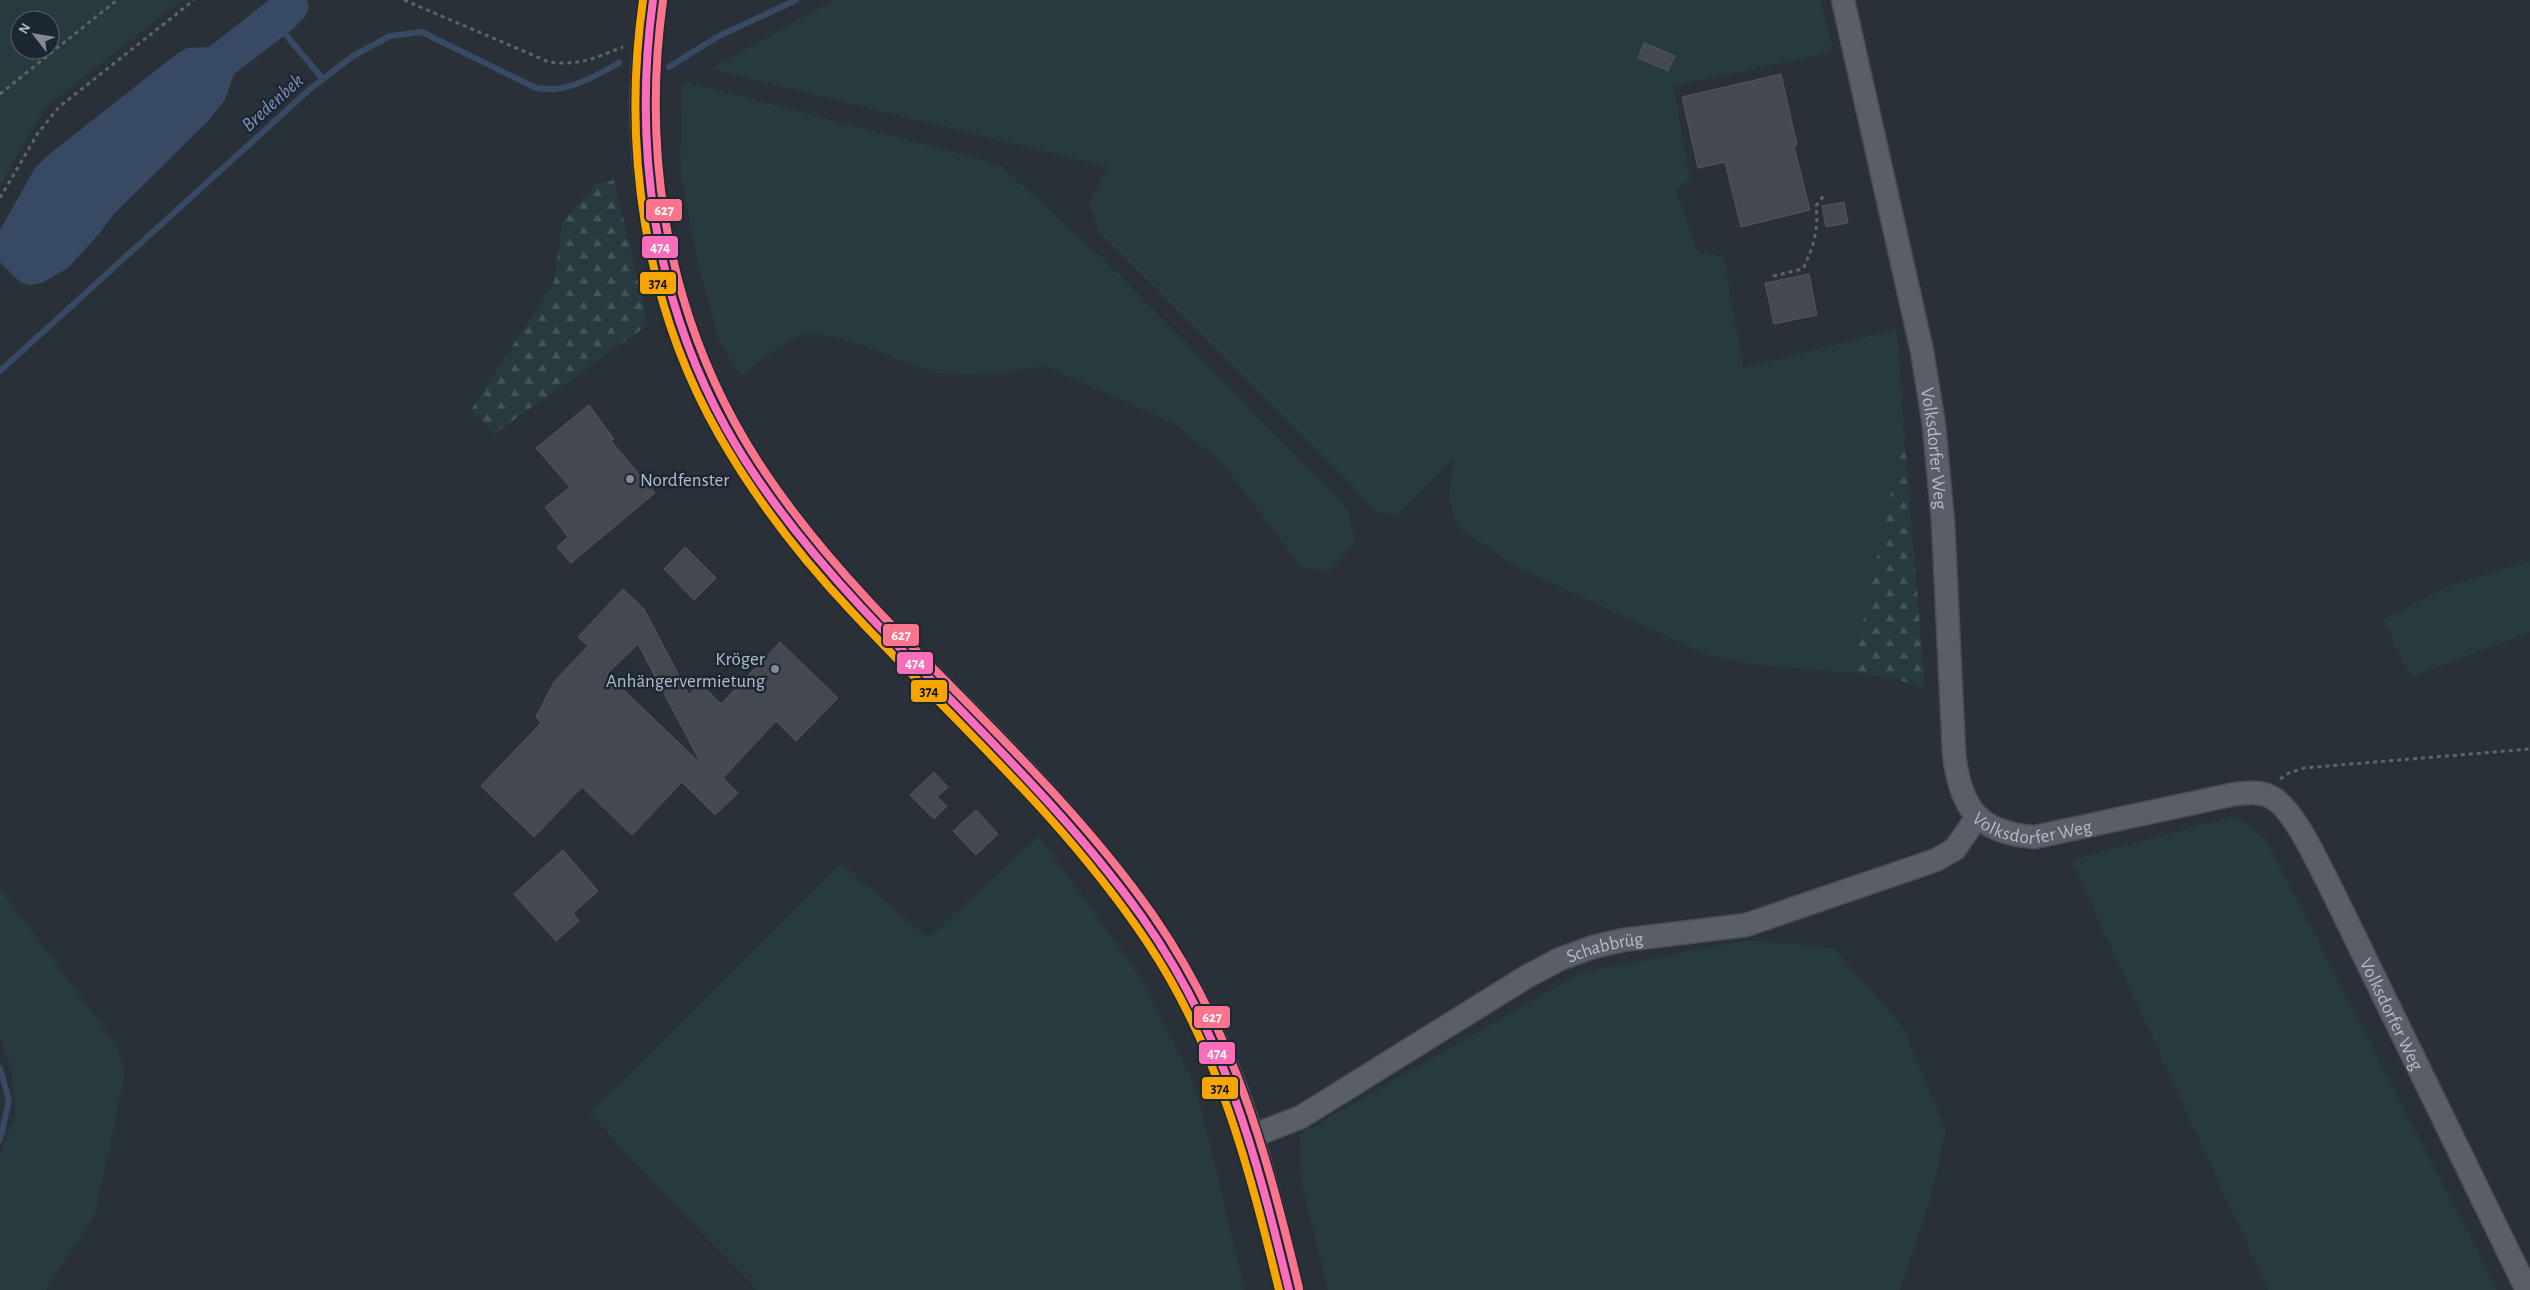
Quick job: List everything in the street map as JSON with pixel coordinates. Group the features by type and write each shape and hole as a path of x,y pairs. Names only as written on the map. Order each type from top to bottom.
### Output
{"main road":[{"path":"653,0 644,81 646,143 656,224 672,294 692,354 727,429 749,466 774,502 828,570 873,620 1057,809 1120,886 1165,952 1196,1008 1234,1093 1250,1137 1289,1290"}],"street":[{"name":"Volksdorfer Weg","path":"1843,0 1922,351 1931,406 1943,522 1956,774 1968,807 1978,817 2004,832 2035,837 2051,836 2235,794 2253,792 2269,796 2283,807 2294,822 2328,882 2527,1290"},
{"name":"Schabbrüg","path":"1250,1137 1301,1117 1526,977 1560,959 1593,947 1623,940 1746,925 1936,860 1955,848 1978,817"}],"path":[{"path":"0,94 117,0"},
{"path":"0,198 38,133 60,106 194,0"},
{"path":"404,0 549,62 565,64 585,63 622,47 647,47"},
{"path":"1773,276 1802,269 1815,240 1818,222 1816,206 1825,194"},
{"path":"2269,796 2277,781 2289,773 2304,768 2530,749"}],"green space":[{"path":"0,0 182,0 45,108 0,186"},
{"path":"834,0 1821,0 1833,52 1674,86 1690,180 1676,191 1697,251 1724,257 1743,368 1897,329 1904,432 1852,673 1757,665 1707,655 1514,566 1455,524 1449,490 1454,457 1398,515 1378,512 1099,232 1089,205 1108,167 710,69"},
{"path":"683,81 999,164 1117,272 1348,510 1355,543 1330,571 1302,568 1222,463 1175,424 1045,366 991,375 939,373 891,357 866,346 826,335 803,334 777,348 741,376 719,341 698,264 680,170"},
{"path":"614,180 648,325 494,434 471,410 554,282 562,222 596,184"},
{"path":"1904,432 1925,689 1893,678 1852,673"},
{"path":"2530,561 2530,632 2411,677 2383,620 2453,584"},
{"path":"2235,816 2265,838 2497,1290 2268,1290 2071,860"},
{"path":"1039,836 1142,979 1197,1092 1245,1290 757,1290 654,1184 590,1113 841,863 928,938"},
{"path":"0,888 116,1044 125,1074 95,1215 46,1290 0,1290 0,1154 15,1115 11,1067 0,1038"},
{"path":"1749,940 1834,948 1903,1027 1946,1131 1929,1203 1900,1290 1328,1290 1301,1181 1300,1134 1582,972"}],"water":[{"path":"269,0 307,0 309,8 304,18 293,29 234,74 225,100 207,122 113,215 98,235 68,268 42,283 27,285 19,281 0,262 0,230 35,168 47,156 178,53 187,48 209,47"}],"building":[{"path":"1644,43 1675,56 1668,71 1638,58"},
{"path":"1781,74 1797,145 1794,146 1810,210 1741,227 1725,162 1698,168 1682,97"},
{"path":"1844,202 1848,223 1826,227 1822,206"},
{"path":"1809,274 1817,315 1774,324 1765,283"},
{"path":"589,405 614,439 611,441 655,493 571,563 557,547 568,537 545,507 570,487 536,448"},
{"path":"685,547 716,578 694,600 664,569"},
{"path":"623,589 644,609 689,695 700,683 721,704 780,642 838,698 796,741 776,721 723,778 738,793 715,815 682,782 632,835 582,787 534,837 481,786 541,723 536,717 554,682 588,646 578,637","holes":["638,644 702,765 607,674"]},
{"path":"934,772 948,787 937,797 947,806 934,819 910,795"},
{"path":"976,810 998,834 976,855 953,831"},
{"path":"563,850 598,891 573,913 579,921 556,941 514,894"}],"waterway":[{"name":"Bredenbek","path":"669,67 717,37 796,0"},
{"name":"Bredenbek","path":"0,371 310,89 353,56 390,36 422,32 536,88 558,89 579,83 619,63"},
{"path":"286,35 323,79"},
{"name":"Bredenbek","path":"0,1068 9,1101 0,1140"}],"transit line":[{"name":"374","path":"643,0 637,56 635,112 638,168 645,223 656,279 693,385 719,435 748,483 798,550 853,613 1045,812 1115,897 1147,942 1172,982 1212,1067 1243,1154 1279,1290"},
{"name":"474","path":"653,0 647,55 648,165 655,220 666,274 681,327 701,378 726,428 755,476 805,543 861,607 1006,757 1077,834 1142,917 1171,961 1195,1005 1216,1050 1234,1096 1264,1191 1289,1290"},
{"name":"627","path":"663,1 657,55 656,109 658,163 665,217 676,269 691,321 710,372 734,421 778,492 830,558 904,639 1052,791 1121,872 1153,915 1181,959 1205,1003 1226,1048 1260,1141 1299,1288"}],"place":[{"name":"Nordfenster","path":"630,479"},
{"name":"Kröger Anhängervermietung","path":"775,669"}]}
